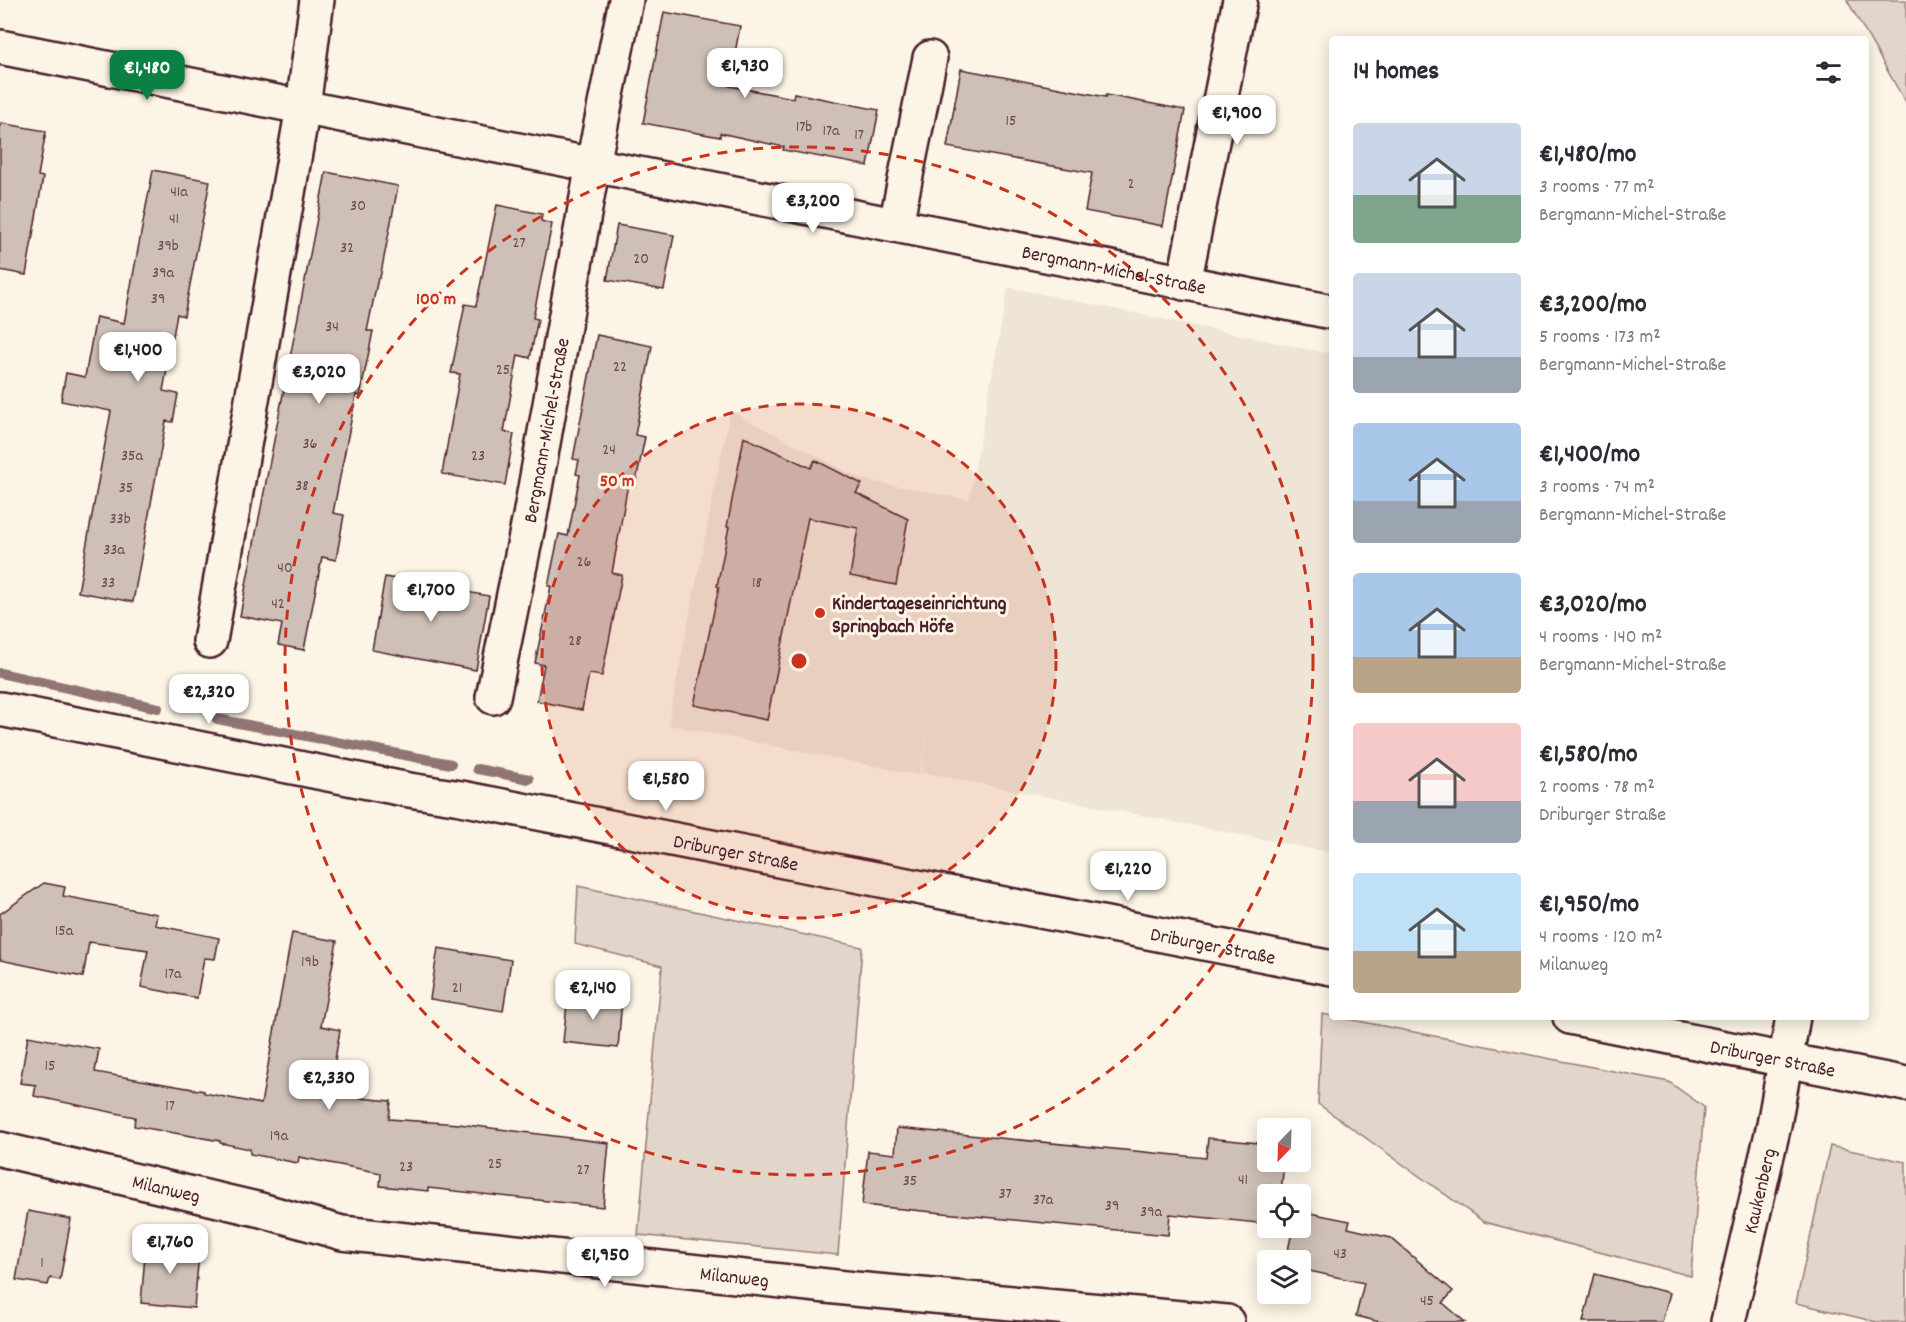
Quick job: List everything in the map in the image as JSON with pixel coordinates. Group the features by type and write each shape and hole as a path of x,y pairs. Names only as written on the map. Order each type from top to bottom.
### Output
{"street":[{"path":"210,640 303,107 317,0"},
{"name":"Bergmann-Michel-Straße","path":"493,697 530,516 592,164 626,0"},
{"path":"1185,283 1240,0"},
{"name":"Bergmann-Michel-Straße","path":"0,46 1329,311"},
{"path":"896,224 930,58"},
{"name":"Driburger Straße","path":"0,709 1329,967"},
{"name":"Driburger Straße","path":"1585,1020 1906,1084"},
{"path":"1786,1060 1793,1020"},
{"name":"Kaukenberg","path":"1728,1322 1774,1125 1786,1060"},
{"name":"Milanweg","path":"0,1149 249,1208 342,1233 854,1289 1227,1322"}],"shaded area":[{"path":"1847,0 1906,0 1906,103 1869,36"},
{"path":"1008,287 1329,353 1329,852 921,772 929,727 919,775 668,725 730,411 861,479 969,500"},
{"path":"578,886 862,947 838,1255 638,1235 662,966 575,944"},
{"path":"1322,1014 1329,1015 1329,1020 1353,1020 1669,1082 1704,1107 1691,1276 1484,1222 1318,1104"},
{"path":"1830,1146 1906,1162 1906,1322 1877,1322 1796,1303"}],"building":[{"path":"664,12 740,26 729,86 793,98 794,93 879,110 868,166 783,150 784,147 720,133 720,137 643,123"},
{"path":"961,69 1185,110 1163,226 1085,211 1092,173 947,147"},
{"path":"0,123 46,131 38,176 43,177 26,275 0,270"},
{"path":"153,170 210,181 184,316 177,314 163,391 178,394 173,422 166,421 133,602 78,592 111,411 61,401 66,373 85,377 96,317 124,323"},
{"path":"326,172 398,186 367,331 373,331 360,396 356,395 333,513 344,515 336,560 322,557 304,650 278,645 282,624 240,616"},
{"path":"497,205 542,214 541,221 552,224 533,318 538,319 530,358 518,355 504,432 514,434 505,485 442,474 460,374 451,373 465,304 476,306"},
{"path":"617,225 674,235 664,290 607,280"},
{"path":"597,335 652,346 635,435 645,437 635,486 628,484 612,573 622,575 602,676 589,674 582,710 537,701 544,665 535,663 559,534 568,536 580,475 576,474 579,460 573,459"},
{"path":"744,437 811,468 815,460 862,484 856,493 908,519 896,585 850,576 858,528 808,518 767,720 694,705 719,587 717,586"},
{"path":"385,577 489,596 476,670 372,650"},
{"path":"44,883 65,887 63,896 157,914 155,925 219,938 215,959 204,958 197,998 141,987 148,950 89,942 83,977 0,960 0,914"},
{"path":"292,933 337,941 321,1026 340,1030 329,1095 391,1101 389,1119 459,1124 609,1143 603,1207 428,1188 428,1191 380,1186 381,1173 299,1157 298,1163 250,1154 250,1149 220,1143 220,1141 134,1126 135,1117 34,1096 36,1085 20,1083 28,1036 99,1049 95,1072 204,1091 204,1093 261,1104"},
{"path":"438,948 511,960 503,1011 430,999"},
{"path":"568,994 622,999 618,1048 563,1042"},
{"path":"897,1128 1206,1158 1208,1138 1257,1143 1257,1172 1283,1172 1282,1184 1257,1184 1257,1223 1170,1214 1168,1235 862,1205 868,1151 895,1154"},
{"path":"28,1211 71,1219 60,1280 50,1278 48,1285 16,1280"},
{"path":"1311,1213 1350,1221 1348,1228 1391,1238 1453,1291 1443,1303 1465,1322 1380,1322 1356,1316 1364,1283 1311,1271 1311,1250 1288,1250 1291,1238 1311,1238"},
{"path":"176,1239 186,1240 199,1254 194,1308 141,1303 146,1244 168,1246"},
{"path":"1595,1274 1670,1293 1662,1322 1583,1322"}],"waterway":[{"path":"0,673 158,708"},
{"path":"217,719 451,764"},
{"path":"477,769 529,779"}],"place":[{"name":"Kindertageseinrichtung Springbach Höfe","path":"820,613"}]}
